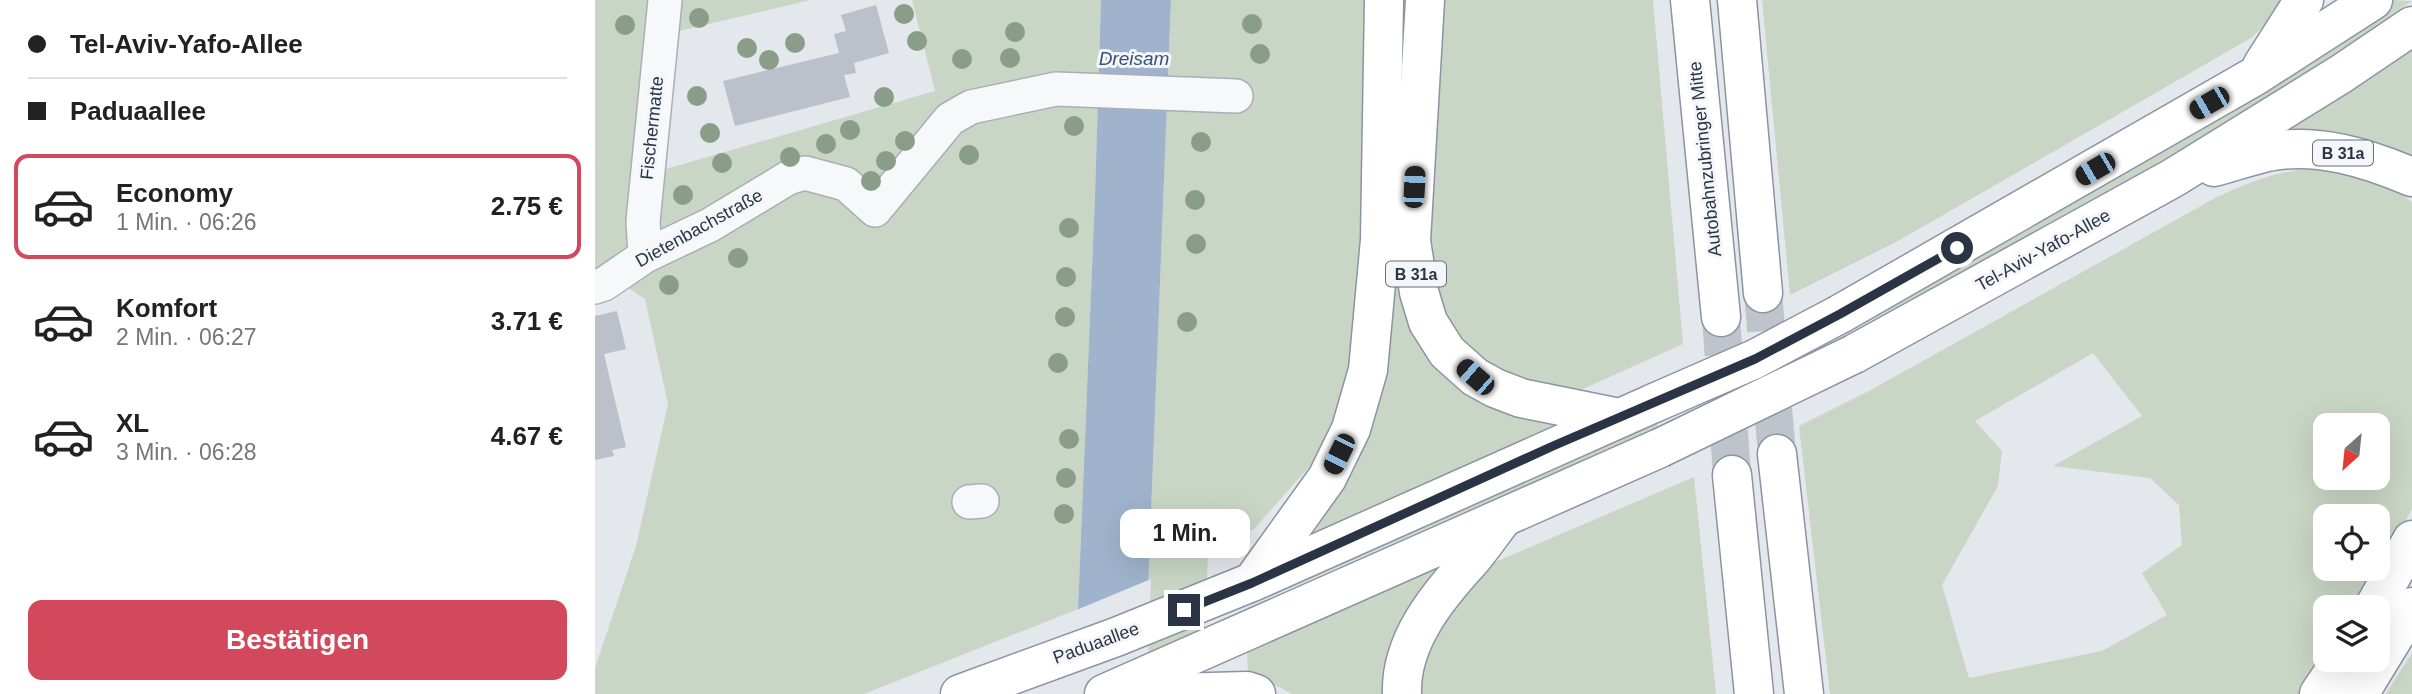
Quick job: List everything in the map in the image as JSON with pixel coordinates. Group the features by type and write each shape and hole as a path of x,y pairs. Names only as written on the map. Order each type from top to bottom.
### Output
{"highway":[{"path":"1252,583 1327,478 1351,429 1368,370 1380,240 1384,0"},
{"name":"B 31a","path":"1425,0 1411,241 1419,292 1428,322 1447,352 1475,377 1495,388 1521,398 1619,418"},
{"name":"Autobahnzubringer Mitte","path":"1690,0 1721,317"},
{"path":"1737,0 1763,293"},
{"path":"2255,76 2304,0"},
{"path":"2255,76 2373,0"},
{"name":"Tel-Aviv-Yafo-Allee","path":"1505,515 1660,448 1854,354 2173,178 2341,74 2412,26"},
{"name":"Paduaallee","path":"970,690 1116,637 1252,583 1553,446 1755,359 1840,314 2255,76"},
{"name":"B 31a","path":"2173,178 2270,151 2306,150 2337,152 2368,159 2412,177"},
{"path":"1777,454 1804,694"},
{"path":"1732,475 1753,694"},
{"path":"1104,694 1505,515"},
{"path":"1402,694 1409,655 1420,626 1453,578 1470,561 1505,515"},
{"path":"2381,595 2412,540"},
{"path":"2359,694 2412,607"},
{"path":"2319,694 2334,672"},
{"path":"1139,694 1209,691 1247,691 1257,694"}],"street":[{"name":"Fischermatte","path":"645,256 643,222 665,0"},
{"name":"Dietenbachstraße","path":"595,287 604,284 645,256 710,225 788,178 805,173 846,184 875,210 950,119 971,107 1056,89 1227,96"}],"green space":[{"path":"595,0 810,0 675,32 666,169 935,91 912,0 1101,0 1078,609 864,694 595,694 595,668 636,546 668,404 645,299 602,271 595,273"},
{"path":"1171,0 1368,0 1357,317 1351,367 1335,420 1316,459 1254,529 1208,553 1202,694 1144,694"},
{"path":"1400,0 1411,0 1400,247 1473,397 1504,412 1561,423 1309,539 1347,482 1370,436 1389,363"},
{"path":"1434,0 1653,0 1683,344 1583,389 1556,391 1533,389 1457,345 1429,275"},
{"path":"1762,0 2288,0 2251,38 1898,241 1790,295"},
{"path":"2392,0 2412,1 2284,87 2206,135 2028,236 1847,333 1843,321"},
{"path":"2412,41 2412,165 2291,140 2280,128"},
{"path":"2324,168 2382,181 2412,202 2412,509 2390,550 2390,504 2313,504 2313,581 2373,581 2365,595 2313,595 2313,672 2317,672 2303,694 1830,694 1799,426 1867,392 2217,197 2269,176","holes":["2093,353 2142,416 2053,466 2150,478 2179,505 2182,545 2142,573 2167,615 2102,651 1969,678 1942,585 1998,486 2002,451 1975,421"]},
{"path":"1657,419 1658,432 1601,452 1251,605 1252,593"},
{"path":"1694,477 1716,694 1414,694 1443,609 1493,563"},
{"path":"1444,557 1410,609 1387,694 1292,694 1279,687 1248,680 1247,645"},
{"path":"2412,653 2412,694 2386,694"}],"water":[{"name":"Dreisam","path":"1101,0 1171,0 1144,694 1078,694 1078,609"}],"pier":[{"path":"1151,579 1147,694 1075,694 1074,611"}],"building":[{"path":"876,5 889,53 854,63 856,73 844,75 850,97 735,126 723,81 839,53 834,34 846,31 841,15"},
{"path":"617,311 626,349 604,354 626,447 612,450 614,456 595,460 595,316"}],"tunnel":[{"path":"1763,293 1777,454"},
{"path":"1721,317 1732,475"}],"route":[{"path":"1184,610 1252,583 1553,446 1755,359 1957,248"}]}
